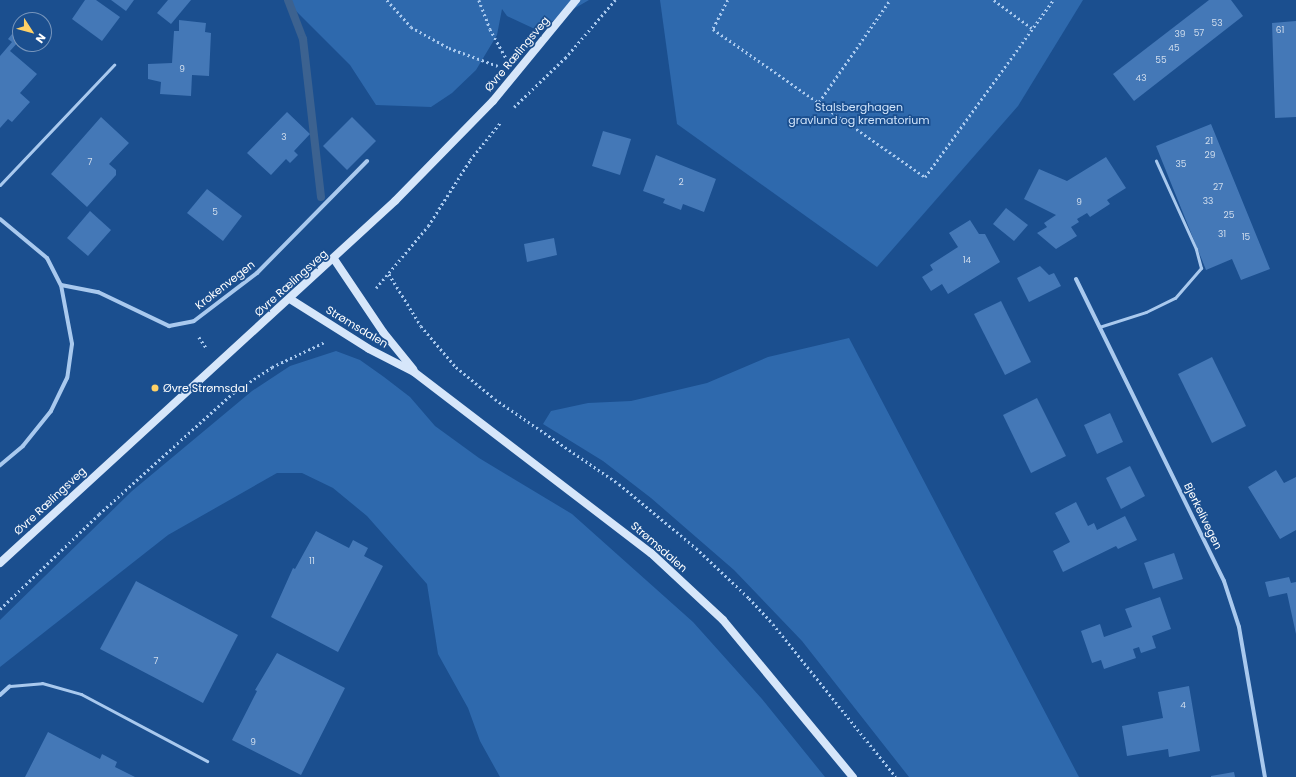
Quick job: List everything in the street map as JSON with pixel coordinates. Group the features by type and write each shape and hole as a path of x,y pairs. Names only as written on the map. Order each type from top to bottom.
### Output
{"main road":[{"name":"Øvre Rælingsveg","path":"0,563 334,259 454,141 517,72 576,0"},
{"name":"Strømsdalen","path":"334,259 383,332 414,372"},
{"name":"Strømsdalen","path":"290,299 369,349 414,372 598,510 699,596 770,674 853,777"}],"street":[{"name":"Krokenvegen","path":"61,284 98,292 169,326 194,321 257,272 367,162"},
{"path":"0,219 47,258 61,284 72,344 67,378 51,411 23,446 0,465"},
{"name":"Bjerkelivegen","path":"1076,279 1224,581 1238,627 1265,777"},
{"path":"0,695 10,686"}],"lane":[{"path":"0,185 114,65"},
{"path":"1099,328 1146,312 1175,298 1199,274 1201,268 1196,249 1156,161"},
{"path":"10,686 42,683 81,694 207,761"}],"path":[{"path":"387,0 411,27 450,48 517,72"},
{"path":"479,0 501,53 517,72"},
{"path":"508,113 565,58 615,0"},
{"path":"728,0 714,29 925,177 1052,0"},
{"path":"819,102 890,0"},
{"path":"994,0 1032,28"},
{"path":"374,290 428,226 470,160 503,119"},
{"path":"389,274 421,326 456,367 495,399 619,484 696,548 744,593 773,624 896,777"},
{"path":"194,321 201,341 218,363"},
{"path":"0,609 99,514 233,393 272,367 327,341"}],"green space":[{"path":"285,0 589,0 537,30 507,16 502,9 497,35 476,70 452,93 431,107 376,105 350,65"},
{"name":"Stalsberghagen gravlund og krematorium","path":"660,0 1083,0 1018,106 877,267 677,124"},
{"path":"849,338 1079,777 909,777 802,641 734,570 651,498 603,461 543,424 551,411 588,403 631,401 707,383 768,357"},
{"path":"336,351 360,360 384,377 410,397 435,426 479,458 572,514 693,622 762,699 825,777 500,777 480,741 468,708 438,654 427,584 367,516 333,488 302,473 277,473 168,535 0,667 0,620 132,491 252,391 290,366"}],"building":[{"path":"85,0 96,0 120,17 102,41 72,19"},
{"path":"111,0 134,0 126,11"},
{"path":"168,0 191,0 171,24 157,13"},
{"path":"1209,0 1231,0 1243,16 1134,101 1113,74"},
{"path":"179,20 206,23 205,32 211,33 209,76 192,75 191,96 160,94 161,82 148,79 148,64 172,63 174,31 179,31"},
{"path":"1296,21 1296,117 1275,118 1272,23"},
{"path":"12,34 12,42 8,39"},
{"path":"12,42 12,49 10,51 37,74 20,93 30,102 12,122 8,119 0,128 0,56"},
{"path":"287,112 310,134 294,151 298,155 290,163 286,159 271,175 247,153"},
{"path":"101,117 129,143 109,164 116,170 116,175 87,207 51,174"},
{"path":"352,117 376,141 347,170 323,146"},
{"path":"1211,124 1270,269 1241,280 1232,259 1206,270 1156,146"},
{"path":"603,131 631,139 620,175 592,166"},
{"path":"656,155 716,179 704,212 683,204 681,210 663,203 665,199 643,191"},
{"path":"1106,157 1126,188 1107,200 1110,204 1090,217 1087,213 1077,219 1079,222 1071,227 1077,236 1056,249 1037,233 1047,227 1044,223 1056,215 1024,199 1039,169 1067,181"},
{"path":"207,189 242,216 223,241 187,213"},
{"path":"1006,208 1028,225 1014,241 993,224"},
{"path":"90,211 111,230 88,256 67,238"},
{"path":"970,220 979,234 985,234 1000,262 948,294 942,284 931,291 922,277 933,270 930,265 958,247 949,233"},
{"path":"554,238 557,255 527,262 524,244"},
{"path":"1040,266 1049,275 1054,273 1061,286 1029,302 1017,278"},
{"path":"1001,301 1031,362 1005,375 974,314"},
{"path":"1212,357 1246,426 1212,443 1178,374"},
{"path":"1037,398 1066,456 1031,473 1003,415"},
{"path":"1110,413 1123,442 1097,454 1084,425"},
{"path":"1130,466 1145,496 1121,509 1106,478"},
{"path":"1276,470 1284,483 1296,477 1296,530 1280,539 1248,487"},
{"path":"1076,502 1088,526 1094,523 1097,530 1125,516 1137,540 1118,549 1116,546 1063,572 1053,551 1070,542 1055,513"},
{"path":"316,531 349,548 353,540 368,548 364,556 383,566 338,652 271,617 293,568 295,569"},
{"path":"1174,553 1183,579 1153,589 1144,563"},
{"path":"1289,577 1291,583 1296,582 1296,634 1287,593 1269,597 1265,582"},
{"path":"136,581 238,635 203,703 100,649"},
{"path":"1160,597 1171,629 1152,636 1156,648 1141,653 1139,647 1133,649 1136,658 1104,669 1101,660 1092,663 1081,631 1100,624 1104,637 1132,627 1125,609"},
{"path":"277,653 345,688 301,775 232,740 257,691 255,690"},
{"path":"1189,686 1200,751 1169,757 1168,749 1127,756 1122,726 1163,718 1158,692"},
{"path":"48,732 100,759 102,754 117,762 115,767 135,777 25,777"},
{"path":"1234,772 1235,777 1211,777 1211,776"}],"waterway":[{"path":"288,0 303,39 321,197"}],"place":[{"name":"Øvre Strømsdal","path":"155,388"}]}
